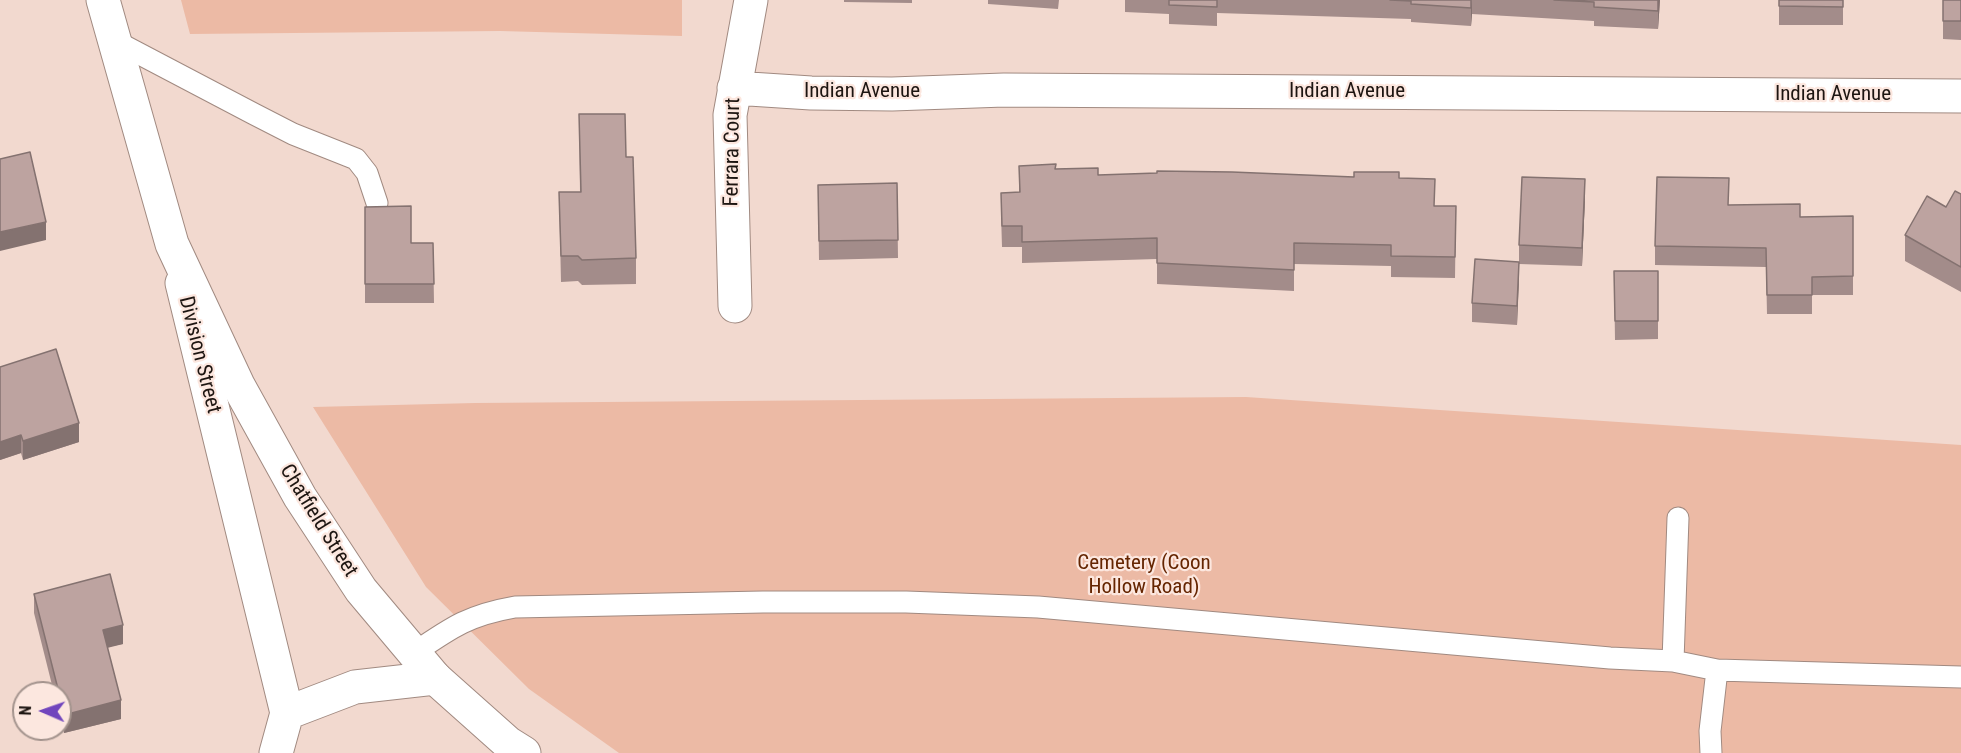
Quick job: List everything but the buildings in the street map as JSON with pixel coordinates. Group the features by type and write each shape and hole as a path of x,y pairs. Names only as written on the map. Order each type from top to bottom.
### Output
{"street":[{"name":"Division Street","path":"103,0 172,244 287,713"},
{"name":"Ferrara Court","path":"735,306 730,116 751,0"},
{"name":"Indian Avenue","path":"734,88 869,94 1004,90 1961,96"},
{"name":"Chatfield Street","path":"172,244 238,385 300,497 362,590 435,678 508,743 524,753"},
{"path":"276,753 287,713 355,687 435,678"}],"lane":[{"path":"115,41 294,134 356,159 367,172 377,203"},
{"path":"1673,661 1678,518"},
{"path":"414,653 460,622 492,611 515,607 763,602 906,602 1038,607 1610,658 1673,661 1717,670 1961,677"},
{"path":"1711,753 1710,731 1717,670"}],"green space":[{"path":"181,0 682,0 682,36 500,31 190,34"},
{"name":"Cemetery (Coon Hollow Road)","path":"1246,397 1961,445 1961,753 619,753 529,689 426,587 313,407 475,403"}]}
